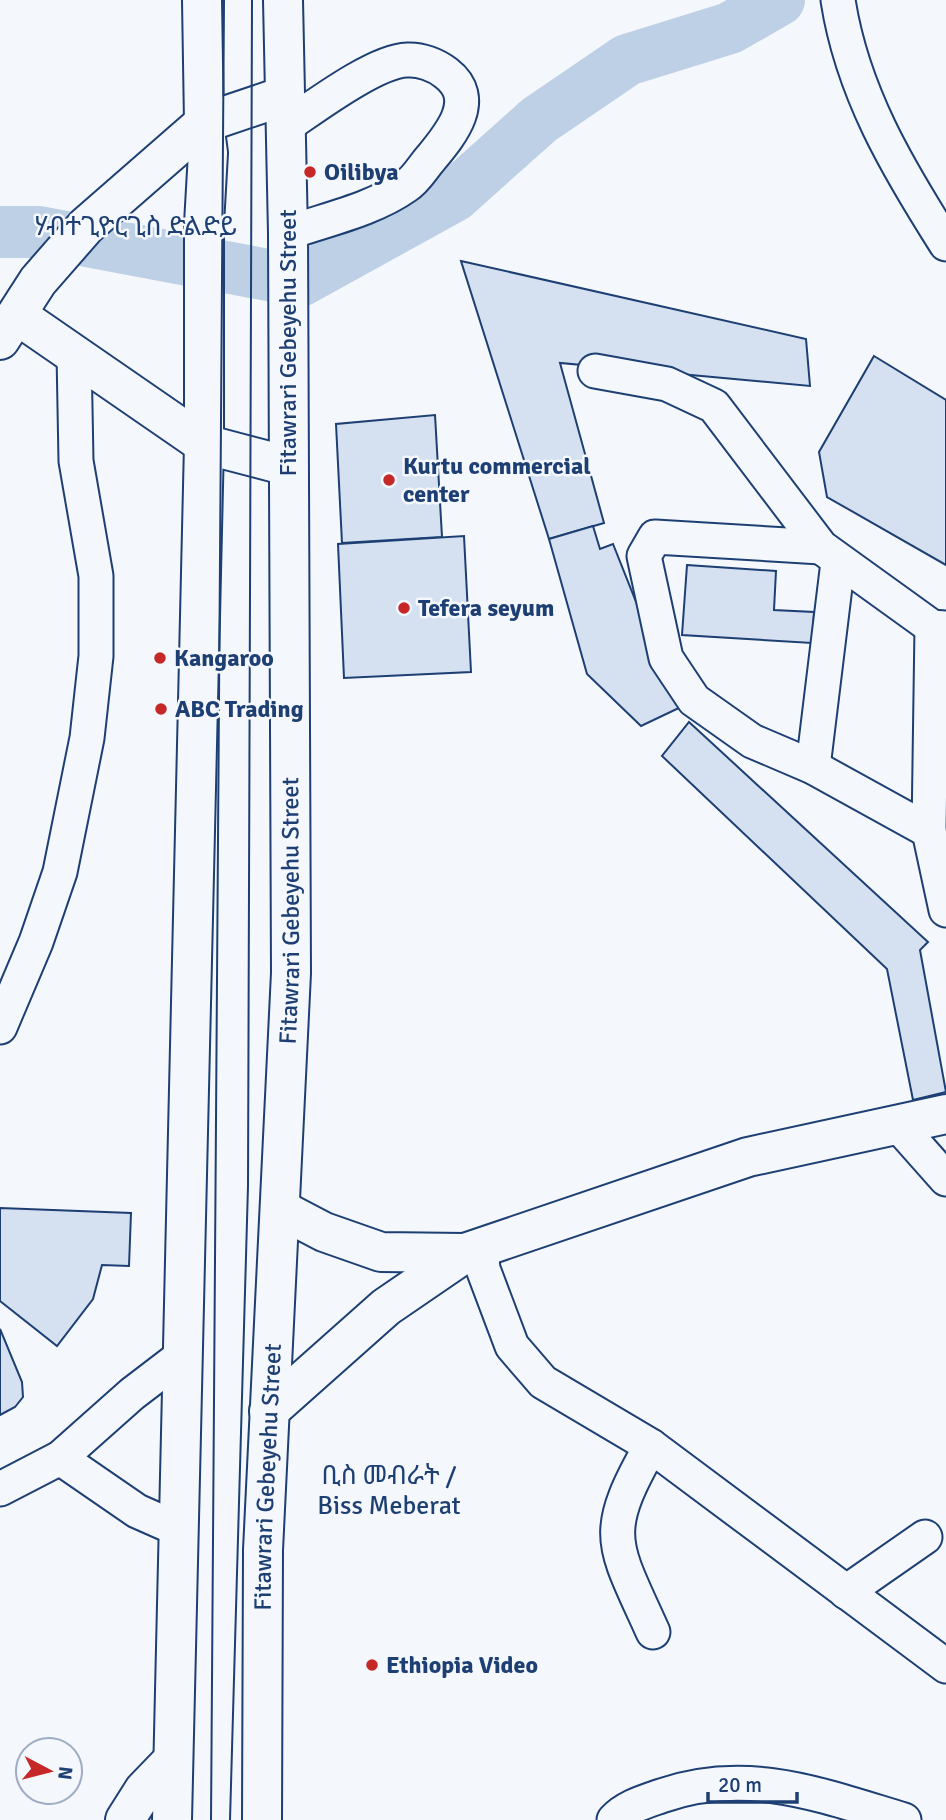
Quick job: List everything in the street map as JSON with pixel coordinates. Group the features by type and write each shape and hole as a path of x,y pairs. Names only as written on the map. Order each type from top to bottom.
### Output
{"main road":[{"path":"172,1820 204,444 204,223 208,153 204,123 202,0"},
{"name":"Fitawrari Gebeyehu Street","path":"262,1820 263,1550 282,1210 290,973 288,241 283,0"},
{"path":"285,111 204,123 86,226 38,281 8,327 74,354 204,444 288,466"},
{"path":"269,1411 386,1307 473,1250 748,1157 946,1114"},
{"path":"282,1210 324,1232 381,1252 473,1250"},
{"path":"125,1820 144,1790 172,1761"}],"street":[{"path":"838,0 842,31 864,98 888,148 946,244"},
{"path":"285,111 328,97 391,62 408,59 427,63 454,79 461,90 463,107 454,130 408,185 288,241"},
{"path":"0,1027 36,942 60,872 87,738 95,669 98,615 96,576 76,461 74,354"},
{"path":"595,371 667,384 714,406 830,555 939,628 929,831 946,910"},
{"path":"830,555 655,537 644,556 666,658 694,700 752,741 813,767 929,831"},
{"path":"813,767 830,555"},
{"path":"899,1126 946,1179"},
{"path":"473,1250 483,1269 512,1346 543,1382 651,1446 946,1666"},
{"path":"0,1489 60,1458 132,1394 183,1355"},
{"path":"651,1446 625,1491 619,1511 616,1541 625,1570 653,1632"},
{"path":"60,1458 137,1511 180,1530"},
{"path":"846,1592 925,1537"},
{"path":"614,1820 623,1811 671,1793 713,1782 752,1782 812,1791 904,1820"}],"building":[{"path":"461,261 806,339 810,386 560,363 604,523 549,539"},
{"path":"874,356 946,400 946,565 827,497 819,452"},
{"name":"Kurtu commercial center","path":"435,415 442,537 342,543 336,424"},
{"path":"593,526 600,549 613,544 681,707 641,726 587,674 549,539"},
{"name":"Tefera seyum","path":"464,536 471,672 344,678 338,544"},
{"path":"687,565 776,571 774,610 814,612 812,643 682,635"},
{"path":"689,722 928,942 920,950 946,1092 913,1100 887,969 662,756"},
{"path":"0,1208 131,1213 129,1266 102,1265 93,1299 57,1346 0,1301"},
{"path":"0,1329 22,1382 23,1397 15,1407 0,1415"}],"waterway":[{"path":"0,232 39,232 300,281 454,196 539,120 627,60 730,28 779,0"}],"tram line":[{"path":"211,1820 224,0"},
{"path":"230,1820 248,1186 252,0"}],"place":[{"name":"Oilibya","path":"310,172"},
{"name":"Kurtu commercial center","path":"389,480"},
{"name":"Tefera seyum","path":"404,608"},
{"name":"Kangaroo","path":"160,658"},
{"name":"ABC Trading","path":"161,709"},
{"name":"Ethiopia Video","path":"372,1665"}],"district":[{"name":"ሃብተጊዮርጊስ ድልድይ","path":"136,226"},
{"name":"ቢስ መብራት / Biss Meberat","path":"389,1490"}]}
